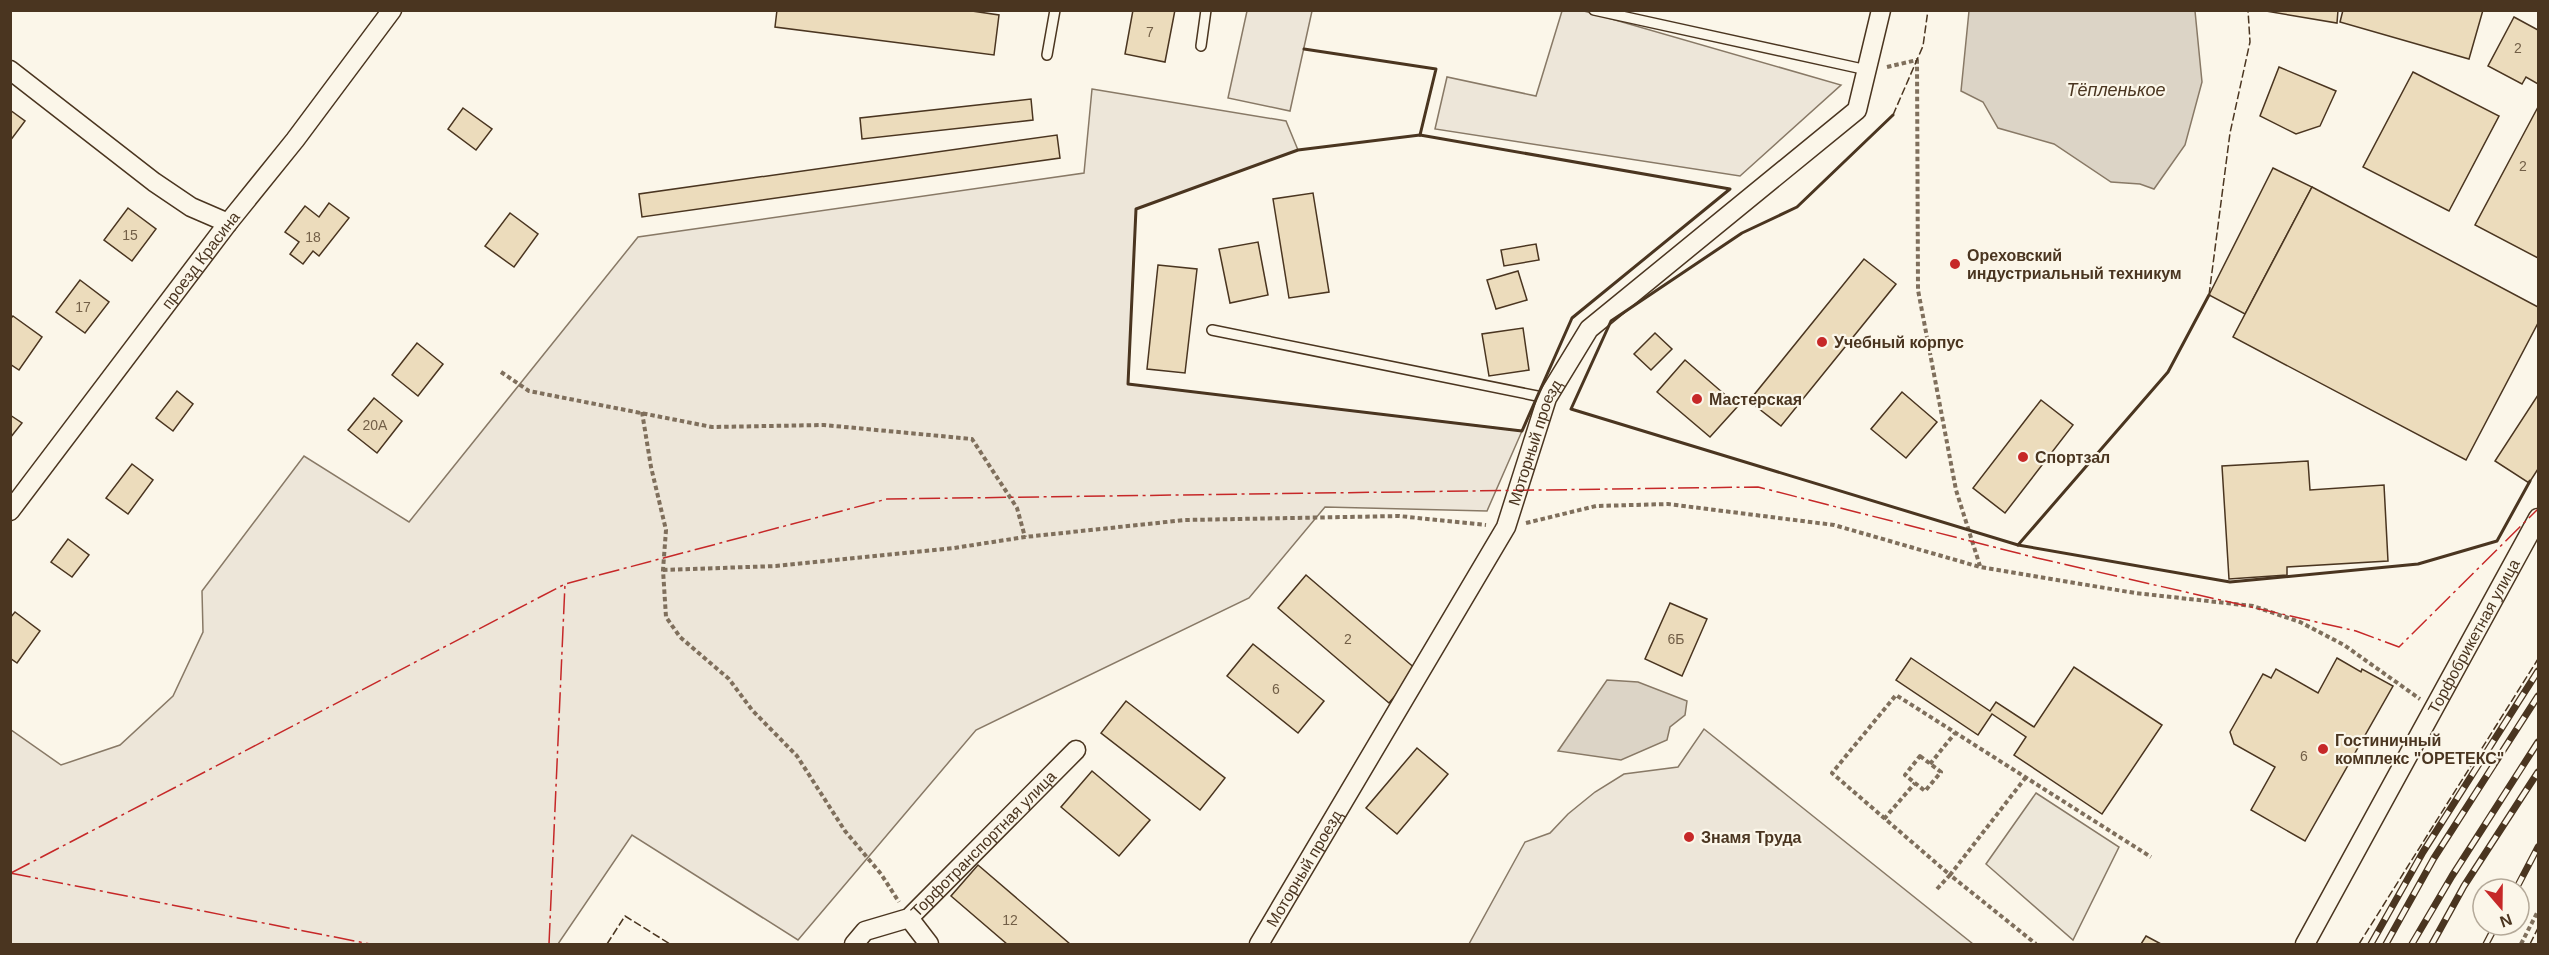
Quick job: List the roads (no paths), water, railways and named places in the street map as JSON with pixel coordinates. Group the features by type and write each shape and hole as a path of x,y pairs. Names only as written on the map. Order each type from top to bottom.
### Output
{"street":[{"name":"проезд Красина","path":"10,511 392,10"},
{"name":"Моторный проезд","path":"1259,945 1506,527 1547,398 1588,329 1857,110 1863,70 1881,10"},
{"path":"10,70 154,182 191,207 228,223"},
{"name":"Торфобрикетная улица","path":"2305,945 2538,518"},
{"name":"Торфотранспортная улица","path":"854,945 866,930 909,918 1076,750"},
{"path":"909,918 929,945"}],"lane":[{"path":"1047,54 1055,10"},
{"path":"1201,46 1206,10"},
{"path":"1594,10 1863,70"},
{"path":"1212,330 1547,398"}],"water":[{"name":"Тёпленькое","path":"1969,11 2195,11 2202,82 2185,145 2154,189 2140,184 2111,182 2054,144 1998,128 1983,102 1961,91"},
{"path":"1607,680 1638,682 1687,701 1685,715 1670,727 1667,740 1621,760 1558,751"}],"railway":[{"path":"2371,944 2423,852 2538,671"},
{"path":"2386,944 2434,858 2538,696"},
{"path":"2412,944 2452,876 2538,742"},
{"path":"2432,944 2464,886 2538,772"},
{"path":"2522,877 2538,847"},
{"path":"2486,944 2490,937"}],"place":[{"name":"Ореховский индустриальный техникум","path":"1955,264"},
{"name":"Учебный корпус","path":"1822,342"},
{"name":"Мастерская","path":"1697,399"},
{"name":"Спортзал","path":"2023,457"},
{"name":"Гостиничный комплекс \"ОРЕТЕКС\"","path":"2323,749"},
{"name":"Знамя Труда","path":"1689,837"}]}
